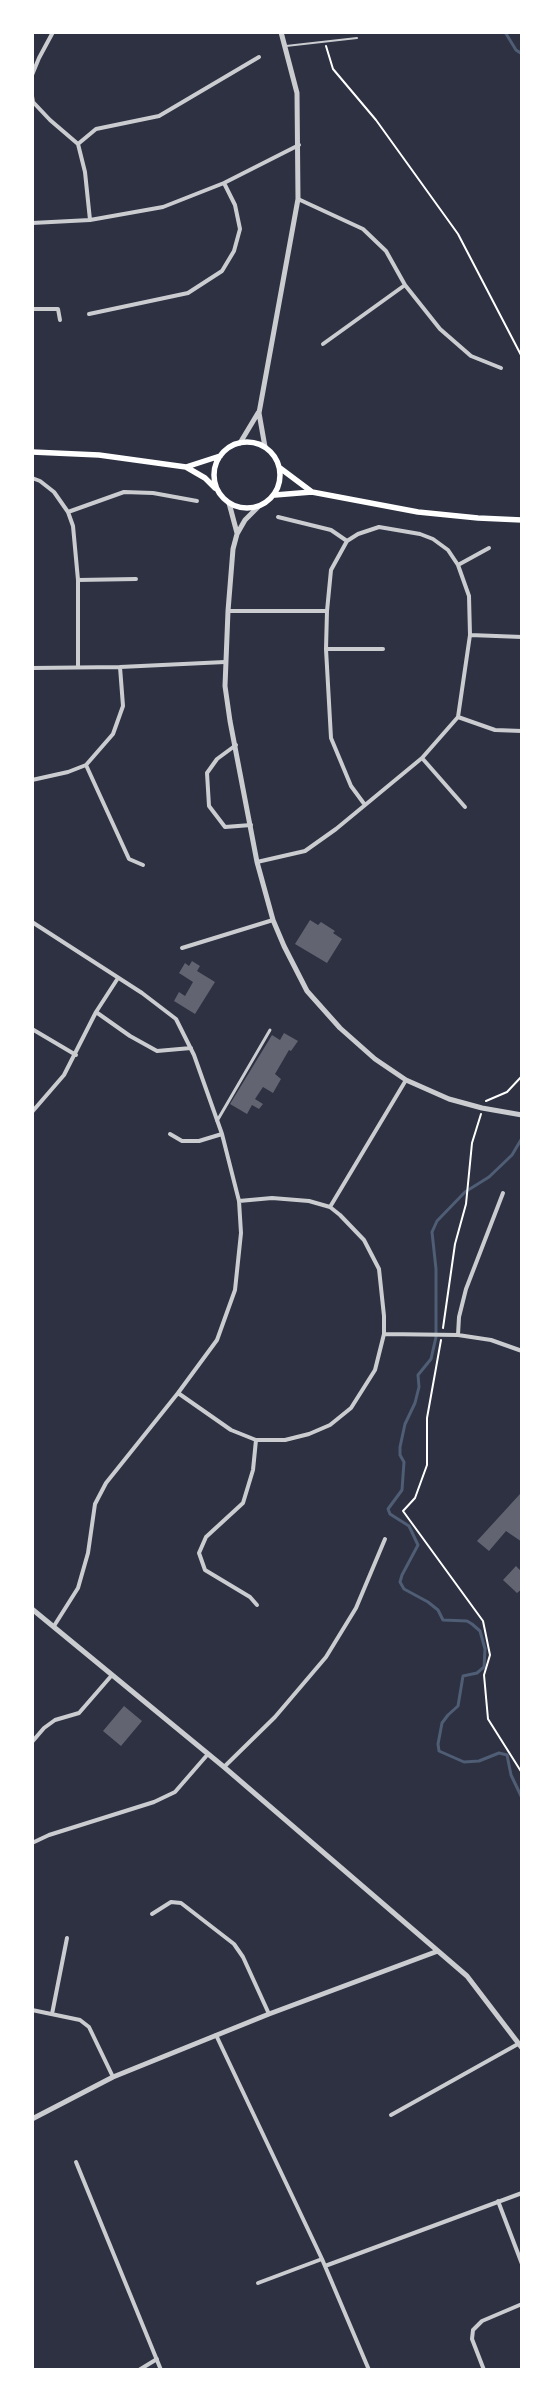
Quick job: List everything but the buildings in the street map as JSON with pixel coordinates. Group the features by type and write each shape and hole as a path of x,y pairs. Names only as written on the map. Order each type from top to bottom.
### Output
{"main road":[{"path":"186,467 220,456 229,448 240,443 250,442 265,447 274,456 280,468 312,492"},
{"path":"32,452 99,454 186,467 205,478 229,503 246,509 258,507 274,495 280,482 280,468"},
{"path":"217,489 215,469 220,456"},
{"path":"274,495 312,492 418,512 522,520"}],"street":[{"path":"32,75 53,32"},
{"path":"265,447 259,413 298,200 297,93 281,32"},
{"path":"78,144 96,129 159,116 259,57"},
{"path":"32,96 33,102 50,120 78,144 85,172 90,220"},
{"path":"32,223 90,220 163,207 224,183 298,145"},
{"path":"89,314 188,293 222,270 234,251 240,228 235,205 224,183"},
{"path":"298,200 326,210 363,229 386,251 406,285 440,329 470,356 501,368"},
{"path":"323,344 406,285"},
{"path":"32,309 58,309 60,320"},
{"path":"240,443 259,413"},
{"path":"32,478 54,492 68,512 73,526 78,580 78,666"},
{"path":"68,512 124,492 153,493 197,501"},
{"path":"229,503 237,534"},
{"path":"258,507 245,520 237,534 233,550 225,662 230,721 257,862 273,920 307,991 340,1028 375,1059 406,1080 449,1099 482,1108 522,1115"},
{"path":"278,517 331,530 347,541"},
{"path":"257,862 305,851 364,805 422,758 458,717 470,635 470,596 458,565 448,550 434,539 420,534 379,527 358,534 347,541 331,570 326,611 331,738 351,786 364,805"},
{"path":"458,565 489,548"},
{"path":"78,580 136,579"},
{"path":"228,611 326,611"},
{"path":"470,635 522,637"},
{"path":"326,649 383,649"},
{"path":"32,668 120,667 225,662"},
{"path":"32,780 68,772 86,765 114,734 122,706 120,667"},
{"path":"458,717 495,730 522,731"},
{"path":"236,745 216,759 207,773 209,806 225,827 251,825"},
{"path":"422,758 465,807"},
{"path":"86,765 129,859 143,865"},
{"path":"182,948 273,920"},
{"path":"32,922 142,993 176,1019 191,1048 216,1122 222,1134 240,1201 241,1232 235,1290 217,1340 178,1393 106,1483 95,1504 88,1553 78,1588 54,1626"},
{"path":"32,1112 64,1075 76,1055 96,1012 118,978"},
{"path":"96,1012 130,1036 156,1051 191,1048"},
{"path":"32,1029 76,1055"},
{"path":"216,1122 270,1030"},
{"path":"330,1207 406,1080"},
{"path":"170,1134 182,1141 199,1141 222,1134"},
{"path":"458,1335 459,1317 466,1289 503,1193"},
{"path":"178,1393 231,1430 256,1440 286,1440 309,1434 330,1425 351,1408 375,1370 384,1334 378,1269 364,1240 330,1207 309,1201 272,1198 240,1201"},
{"path":"384,1334 458,1335 491,1340 522,1351"},
{"path":"256,1440 254,1470 243,1503 206,1537 199,1553 205,1570 250,1597 258,1605"},
{"path":"224,1767 275,1717 326,1657 356,1608 385,1539"},
{"path":"32,1609 224,1767 467,1976 520,2046 391,2115"},
{"path":"32,1742 44,1728 55,1720 79,1713 112,1675"},
{"path":"32,1843 49,1835 154,1802 175,1792 208,1754"},
{"path":"152,1914 171,1902 180,1903 234,1944 243,1957 269,2014"},
{"path":"52,2014 67,1938"},
{"path":"32,2118 113,2077 269,2014 438,1951"},
{"path":"32,2010 80,2020 89,2027 113,2077"},
{"path":"216,2035 322,2259 369,2370"},
{"path":"76,2162 161,2370"},
{"path":"325,2266 522,2193"},
{"path":"498,2201 522,2264"},
{"path":"258,2283 322,2259"},
{"path":"484,2370 472,2338 473,2330 482,2321 522,2304"},
{"path":"139,2370 157,2359"}],"lane":[{"path":"286,46 357,38"}],"path":[{"path":"325,42 334,69 376,120 458,234 522,358"},
{"path":"522,1076 507,1092 487,1099 482,1108 472,1143 466,1187 466,1204 456,1244 428,1411 426,1465 415,1498 404,1512 483,1621 490,1655 484,1675 488,1719 522,1773"}],"waterway":[{"path":"505,32 516,50 522,54"},
{"path":"522,1138 512,1155 489,1177 465,1192 437,1221 432,1232 436,1269 436,1337 431,1359 418,1375 419,1387 415,1403 405,1424 400,1447 400,1455 404,1462 402,1490 388,1509 390,1514 409,1526 418,1545 402,1575 400,1582 404,1589 428,1602 438,1610 443,1620 467,1621 472,1624 480,1631 485,1649 484,1667 477,1673 463,1676 458,1706 442,1723 438,1744 439,1751 464,1762 479,1761 499,1753 507,1755 511,1775 522,1798"}]}
